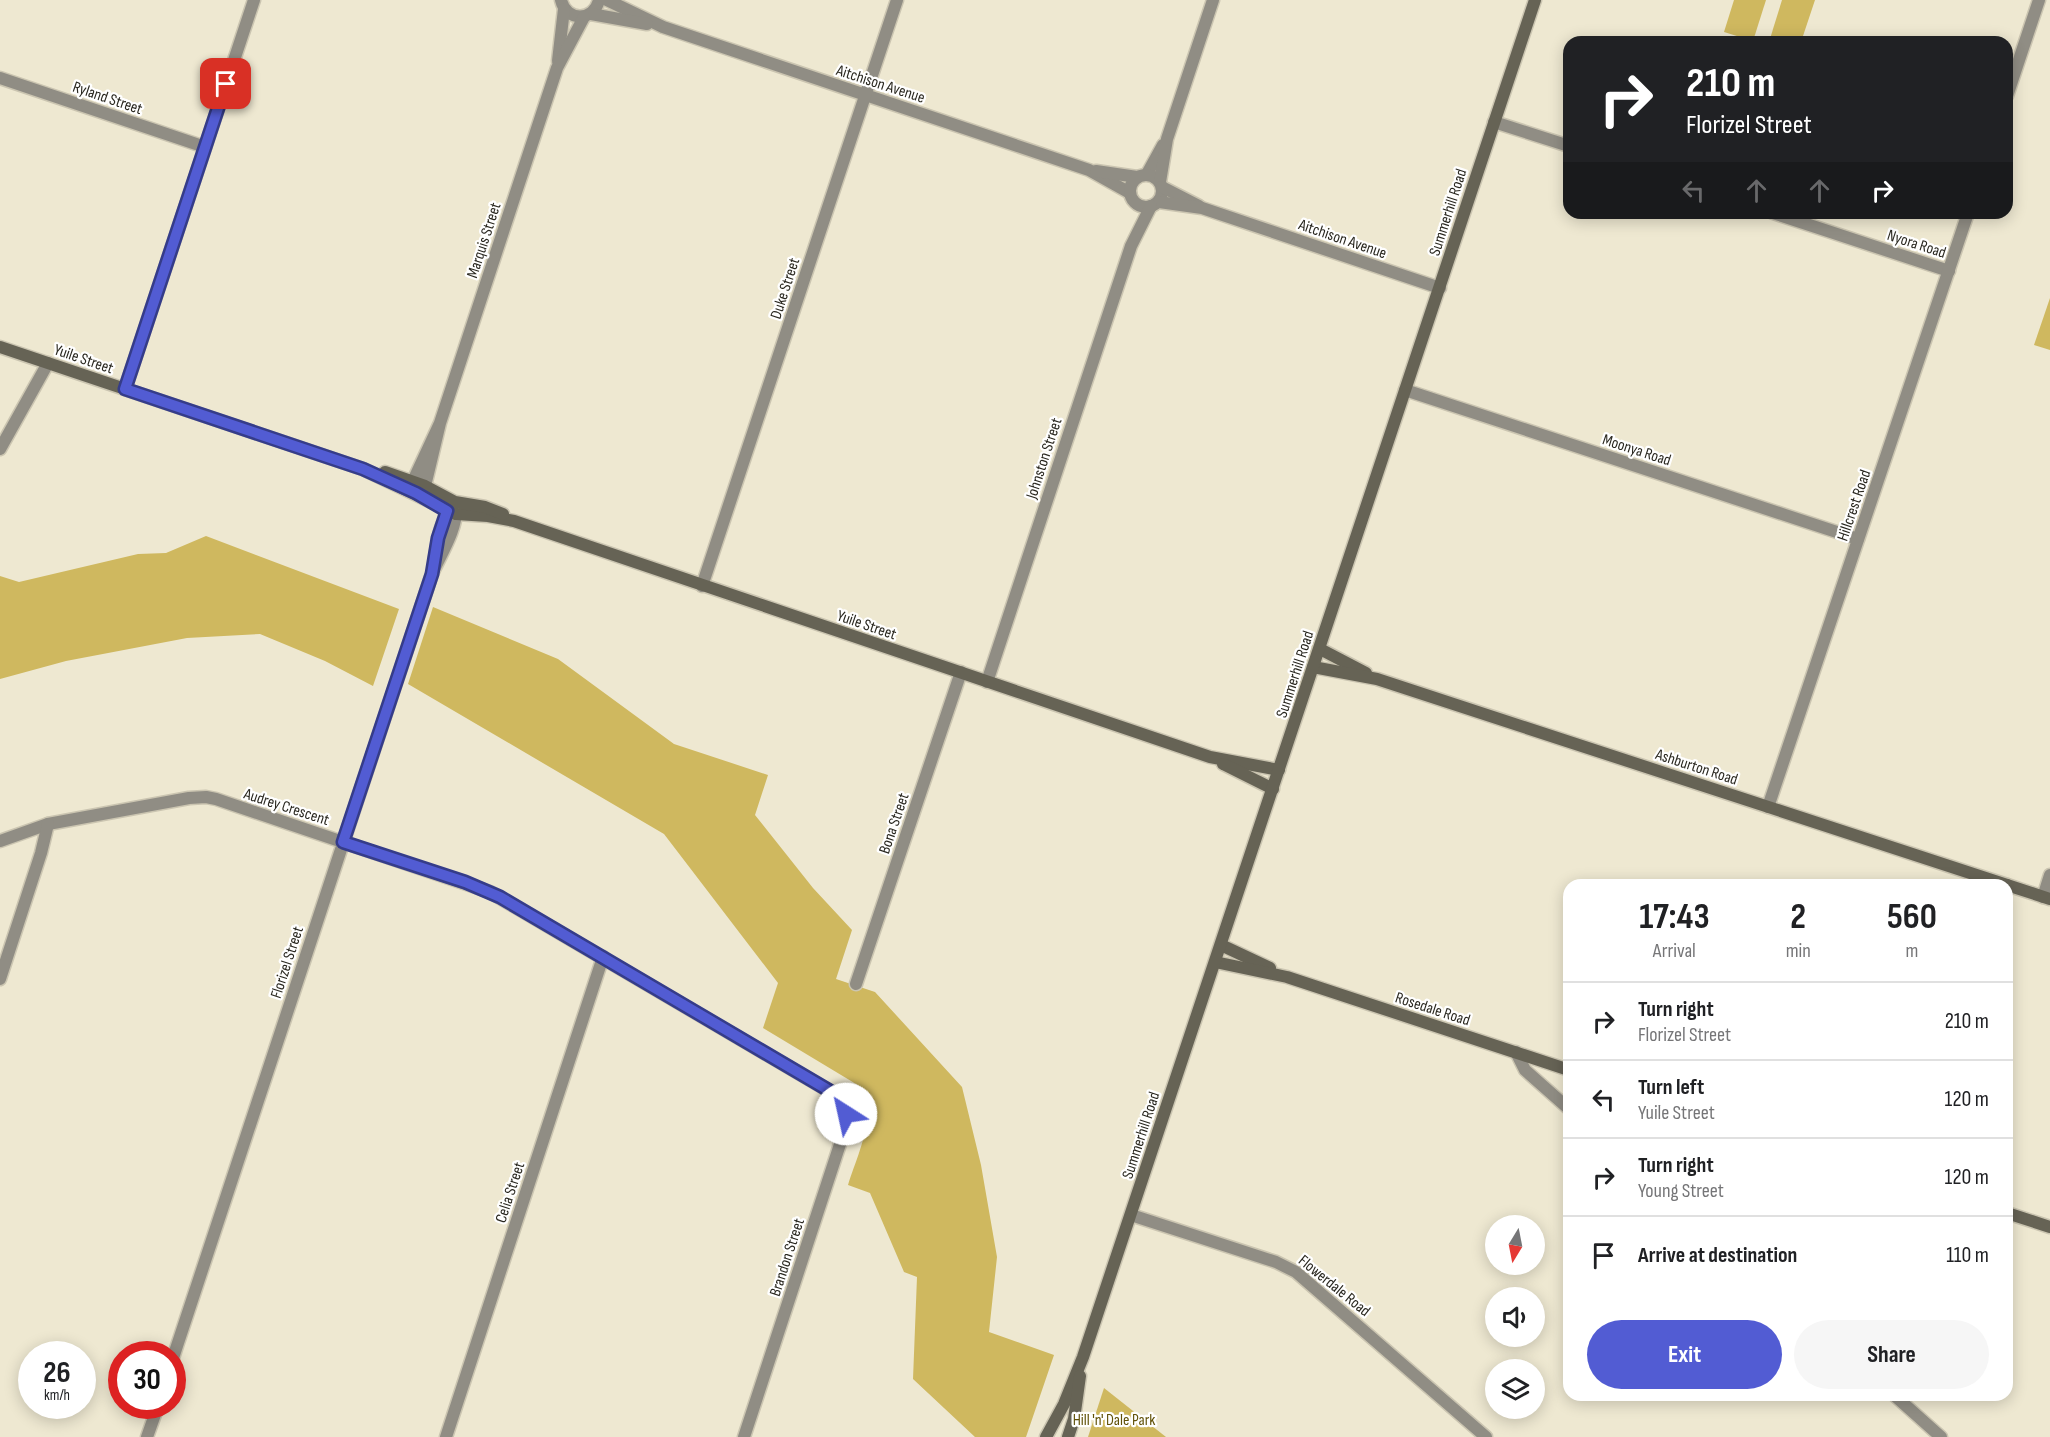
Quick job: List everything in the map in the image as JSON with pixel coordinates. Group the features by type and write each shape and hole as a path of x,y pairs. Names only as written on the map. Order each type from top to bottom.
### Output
{"street":[{"path":"125,389 254,0"},
{"name":"Marquis Street","path":"418,487 557,68 587,16 597,6 599,0"},
{"name":"Aitchison Avenue","path":"607,0 663,27 1089,170 1130,193"},
{"name":"Duke Street","path":"702,586 897,0"},
{"path":"1167,139 1142,175 1131,184 1130,193 1137,204 1144,207 1155,204 1163,192 1161,184 1167,139 1213,0"},
{"name":"Summerhill Road","path":"1046,1437 1064,1404 1083,1357 1535,0"},
{"path":"2013,78 2039,0"},
{"name":"Marquis Street","path":"557,68 562,2"},
{"name":"Aitchison Avenue","path":"562,2 573,16 663,27"},
{"name":"Ryland Street","path":"0,78 205,147"},
{"path":"1494,122 1563,144"},
{"name":"Aitchison Avenue","path":"1089,170 1142,175"},
{"path":"1142,175 1152,175 1161,184"},
{"name":"Aitchison Avenue","path":"1161,184 1202,208 1440,288"},
{"name":"Johnston Street","path":"987,682 1131,246 1137,204"},
{"name":"Aitchison Avenue","path":"1155,204 1202,208"},
{"name":"Johnston Street","path":"1131,246 1155,204"},
{"name":"Nyora Road","path":"1791,219 1949,271"},
{"name":"Hillcrest Road","path":"1768,807 1966,219"},
{"name":"Yuile Street","path":"0,347 363,469 392,473 453,509 485,507 514,521 702,586 1210,757 1279,771"},
{"path":"0,449 48,363"},
{"name":"Moonya Road","path":"1405,390 1858,539"},
{"name":"Florizel Street","path":"179,1341 432,574 447,542 453,509"},
{"name":"Ashburton Road","path":"1320,649 1377,679"},
{"name":"Ashburton Road","path":"1314,668 1377,679 1989,879"},
{"name":"Bona Street","path":"856,984 961,672"},
{"name":"Yuile Street","path":"1210,757 1273,789"},
{"name":"Audrey Crescent","path":"0,841 48,824 189,798 206,797 484,889 830,1091"},
{"path":"0,979 41,854 48,824"},
{"path":"2046,898 2050,875"},
{"name":"Ashburton Road","path":"2013,887 2046,898"},
{"name":"Rosedale Road","path":"1221,945 1287,977"},
{"name":"Celia Street","path":"446,1437 603,957"},
{"name":"Rosedale Road","path":"1215,963 1287,977 1563,1068"},
{"path":"1516,1052 1525,1070 1563,1104"},
{"name":"Brandon Street","path":"744,1437 844,1132 846,1123 844,1107 830,1091"},
{"name":"Flowerdale Road","path":"1131,1215 1276,1262 1296,1272 1486,1437"},
{"path":"2013,1215 2050,1227"},
{"name":"Summerhill Road","path":"1068,1437 1074,1419 1083,1357"},
{"path":"1901,1401 1941,1437"},
{"path":"147,1437 153,1419"}],"green space":[{"path":"1734,0 1766,0 1755,36 1737,36 1724,32"},
{"path":"1782,0 1815,0 1803,36 1771,36"},
{"path":"2050,298 2050,350 2034,345"},
{"path":"206,536 399,609 373,686 325,661 260,634 187,638 66,661 0,679 0,576 19,582 138,554 166,553"},
{"path":"433,607 558,659 674,744 768,775 755,815 813,888 852,930 836,979 875,992 962,1087 981,1165 997,1257 989,1332 1054,1355 1026,1437 975,1437 913,1379 917,1277 904,1272 870,1193 848,1185 866,1124 867,1111 861,1087 763,1028 778,983 664,834 408,684"},
{"name":"Hill 'n' Dale Park","path":"1104,1388 1166,1437 1088,1437"}],"route":[{"path":"226,84 125,389 363,469 416,493 447,511 438,538 432,574 343,842 465,882 500,897 830,1091 840,1100 846,1114"}]}
